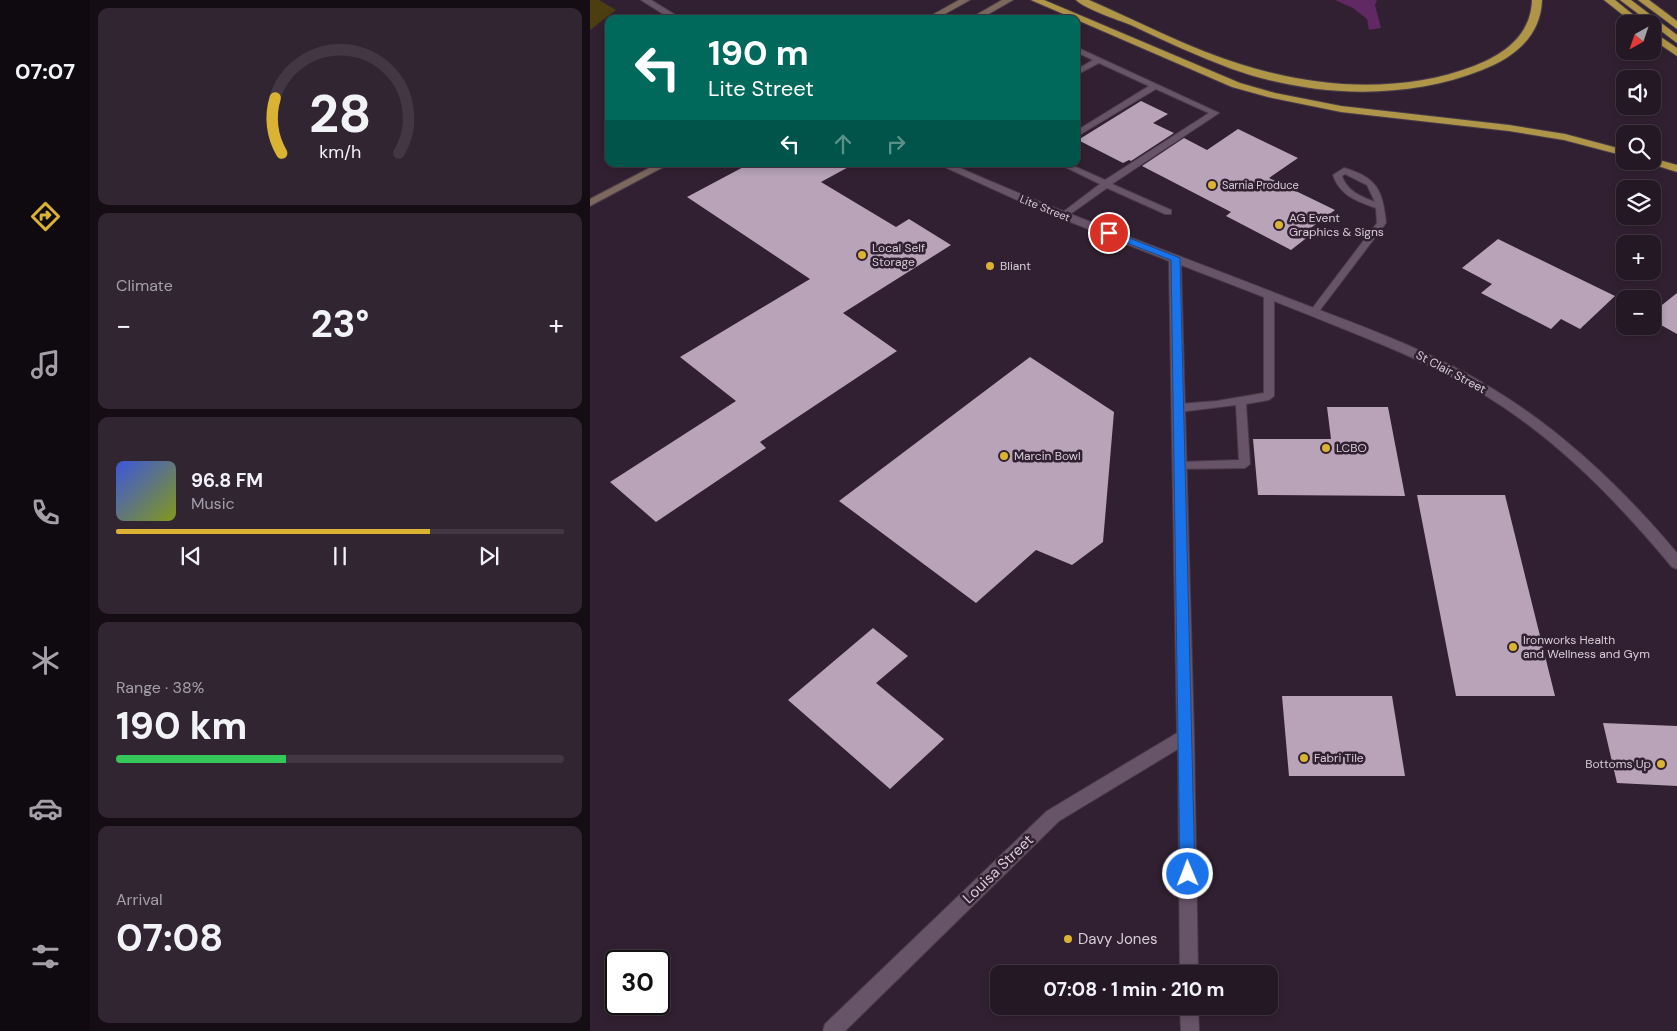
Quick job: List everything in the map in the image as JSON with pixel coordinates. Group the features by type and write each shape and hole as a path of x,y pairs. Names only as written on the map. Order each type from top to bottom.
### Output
{"highway":[{"path":"1036,0 1071,15"},
{"path":"1081,0 1209,56 1264,74 1325,85 1378,88 1406,86 1447,78 1472,71 1497,60 1519,44 1529,32 1535,18 1536,0"},
{"path":"1096,0 1130,20"},
{"path":"1608,0 1627,15"},
{"path":"1625,0 1677,40"},
{"path":"1643,0 1677,26"},
{"path":"1080,19 1236,85 1272,95 1341,109 1519,130 1565,138 1616,151"},
{"path":"1661,41 1677,53"},
{"path":"1661,164 1677,169"}],"main road":[{"path":"937,15 966,0"},
{"path":"981,15 1009,0"},
{"path":"590,203 658,167"}],"street":[{"path":"645,0 671,15"},
{"name":"Lite Street","path":"950,167 1063,215 1175,258"},
{"path":"1175,258 1186,736 1189,965"},
{"name":"St Clair Street","path":"1175,258 1412,351 1488,391 1531,420 1610,488 1656,537 1677,563"},
{"name":"Louisa Street","path":"832,1031 1053,816 1186,736"},
{"path":"1189,1015 1190,1031"}],"lane":[{"path":"1063,215 1106,184 1215,113 1080,51"},
{"path":"1080,71 1098,60"},
{"path":"1080,133 1156,86"},
{"path":"1069,167 1168,212"},
{"path":"1314,312 1382,223 1379,196 1359,176 1344,171 1336,175 1340,186 1352,195 1380,207"},
{"path":"1179,408 1217,405 1269,396 1269,294"},
{"path":"1180,466 1244,464 1241,401"}],"shaded area":[{"path":"590,0 599,0 616,10 610,15 605,15 605,18 590,30"},
{"path":"1335,0 1377,0 1375,5 1381,28 1369,30 1367,19 1353,8"}],"building":[{"path":"1141,101 1168,114 1153,123 1174,133 1131,161 1123,163 1080,141 1080,139"},
{"path":"1238,129 1298,158 1269,178 1335,210 1304,233 1309,236 1291,250 1226,216 1231,212 1142,166 1184,138 1207,150"},
{"path":"743,167 848,167 821,182 896,227 909,219 951,245 843,313 897,351 760,442 766,448 656,522 610,482 736,401 680,357 810,279 687,197"},
{"path":"1498,239 1615,296 1580,329 1561,319 1551,329 1481,293 1492,284 1462,268"},
{"path":"1677,293 1677,334 1661,325 1661,306"},
{"name":"Marcin Bowl","path":"1030,357 1114,412 1103,542 1072,565 1036,550 976,603 839,501"},
{"path":"1327,407 1388,407 1405,496 1258,495 1253,439 1331,439"},
{"path":"1417,495 1505,495 1555,696 1456,696"},
{"path":"873,628 908,656 876,683 944,739 890,789 788,700"},
{"path":"1282,696 1392,696 1405,776 1289,776"},
{"path":"1603,723 1677,726 1677,786 1617,783"}],"place":[{"name":"Sarnia Produce","path":"1212,185"},
{"name":"AG Event Graphics & Signs","path":"1279,225"},
{"name":"Local Self Storage","path":"862,255"},
{"name":"Bliant","path":"990,266"},
{"name":"LCBO","path":"1326,448"},
{"name":"Marcin Bowl","path":"1004,456"},
{"name":"Ironworks Health and Wellness and Gym","path":"1513,647"},
{"name":"Fabri Tile","path":"1304,758"},
{"name":"Bottoms Up","path":"1661,764"},
{"name":"Davy Jones","path":"1068,939"}],"route":[{"path":"1109,233 1175,258 1188,874"}]}
